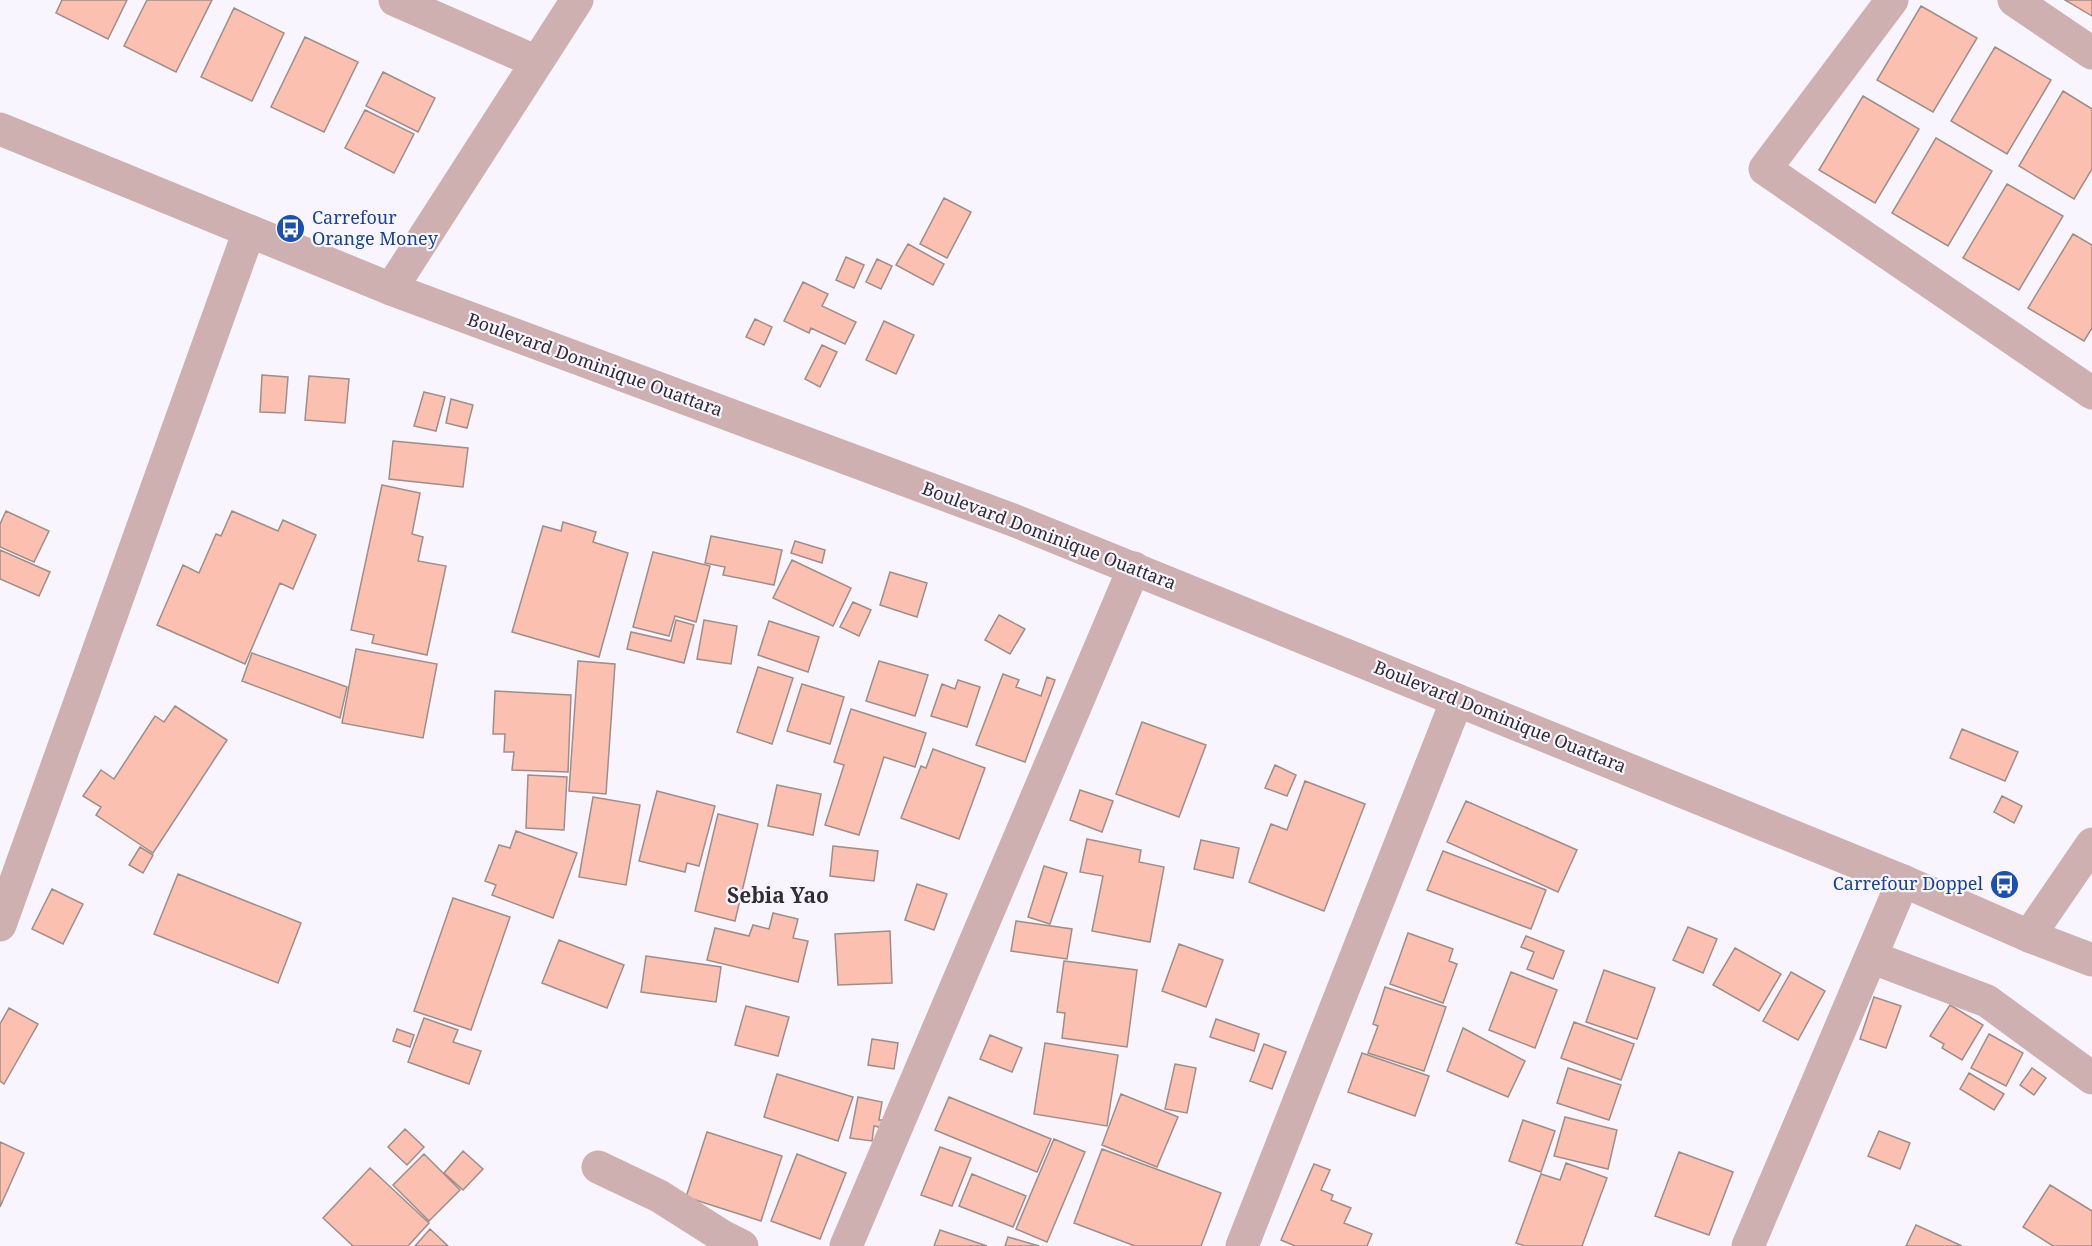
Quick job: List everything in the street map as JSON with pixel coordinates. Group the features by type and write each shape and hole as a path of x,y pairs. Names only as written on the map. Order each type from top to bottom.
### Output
{"street":[{"path":"395,0 537,62"},
{"path":"391,289 577,0"},
{"path":"1892,0 1765,170 2092,393"},
{"path":"2014,0 2092,53"},
{"name":"Boulevard Dominique Ouattara","path":"0,129 391,289 1002,516 1134,568 1903,880 2029,936 2092,960"},
{"path":"0,925 249,231"},
{"path":"846,1246 1134,568"},
{"path":"1242,1246 1457,700"},
{"path":"2029,936 2092,844"},
{"path":"1748,1246 1903,880"},
{"path":"1871,957 1987,1001 2092,1078"},
{"path":"598,1167 659,1196 742,1246"}],"building":[{"path":"62,0 127,0 108,39 56,13"},
{"path":"147,0 212,0 176,72 124,46"},
{"path":"2065,0 2092,0 2092,16"},
{"path":"1921,6 1977,38 1933,112 1877,80"},
{"path":"234,8 284,33 252,101 201,77"},
{"path":"305,37 358,62 324,132 271,107"},
{"path":"1995,47 2051,80 2007,154 1951,121"},
{"path":"383,72 435,98 418,132 366,106"},
{"path":"2063,91 2092,109 2092,169 2074,199 2019,166"},
{"path":"1863,96 1919,129 1875,203 1819,170"},
{"path":"365,110 414,134 394,173 345,148"},
{"path":"1936,138 1992,171 1948,246 1892,213"},
{"path":"2007,184 2063,216 2019,290 1963,258"},
{"path":"944,198 971,212 947,258 920,244"},
{"path":"2073,234 2092,245 2092,328 2084,341 2028,308"},
{"path":"908,244 944,264 933,285 896,265"},
{"path":"846,257 864,265 854,288 836,280"},
{"path":"877,259 892,266 881,289 866,282"},
{"path":"803,282 828,294 822,306 856,322 845,344 811,328 809,333 784,321"},
{"path":"755,319 772,327 764,345 746,337"},
{"path":"884,321 914,335 896,374 866,360"},
{"path":"822,345 837,352 820,387 805,379"},
{"path":"262,375 288,377 285,413 260,412"},
{"path":"309,376 349,379 345,423 305,420"},
{"path":"424,392 445,397 436,431 414,426"},
{"path":"451,399 473,405 467,428 446,423"},
{"path":"393,441 468,448 463,487 389,479"},
{"path":"382,485 420,493 412,534 423,537 418,561 446,566 427,655 372,643 374,635 351,630"},
{"path":"6,511 49,531 34,562 0,547 0,524"},
{"path":"232,511 278,531 283,520 316,535 293,589 280,583 245,664 157,625 183,565 199,573 216,534 221,536"},
{"path":"563,522 596,532 593,542 628,553 599,657 512,632 543,526 561,531"},
{"path":"711,536 782,550 774,585 723,575 725,567 705,563"},
{"path":"795,541 825,550 822,563 791,553"},
{"path":"0,550 50,572 39,596 0,579"},
{"path":"653,552 710,566 696,622 675,616 669,636 633,627"},
{"path":"792,560 851,588 833,626 773,598"},
{"path":"890,572 927,583 917,617 880,605"},
{"path":"853,602 871,610 859,636 840,627"},
{"path":"999,615 1025,629 1010,654 985,640"},
{"path":"676,620 694,625 684,663 627,649 631,632 671,641"},
{"path":"704,620 737,626 731,664 697,659"},
{"path":"769,621 819,637 808,672 758,655"},
{"path":"356,649 437,664 423,738 342,723"},
{"path":"252,653 347,687 340,718 242,681"},
{"path":"578,661 615,664 606,794 569,791"},
{"path":"879,661 928,675 915,716 866,701"},
{"path":"758,667 793,678 772,744 737,732"},
{"path":"1003,674 1019,680 1016,687 1041,696 1047,677 1055,680 1025,762 976,745"},
{"path":"958,680 980,687 967,727 931,716 942,684 955,689"},
{"path":"802,684 844,697 830,744 787,731"},
{"path":"495,691 571,695 568,772 512,770 514,752 504,752 505,734 493,734"},
{"path":"175,706 227,740 153,853 96,815 101,807 83,796 101,770 114,779 155,716 164,722"},
{"path":"851,709 926,733 915,767 884,757 859,835 825,825 844,765 834,762"},
{"path":"1142,722 1206,745 1179,817 1116,794"},
{"path":"1962,729 2018,752 2005,781 1950,758"},
{"path":"933,749 985,768 959,839 901,818 921,766 926,768"},
{"path":"1275,765 1296,775 1287,796 1265,788"},
{"path":"528,775 567,777 564,830 526,828"},
{"path":"1305,781 1365,804 1324,911 1249,882 1271,824 1287,830"},
{"path":"777,785 821,794 813,835 768,826"},
{"path":"1080,790 1113,801 1102,832 1070,820"},
{"path":"657,791 715,806 699,866 687,863 685,872 639,861"},
{"path":"2002,796 2022,806 2014,823 1994,812"},
{"path":"593,797 640,805 626,885 579,877"},
{"path":"1466,801 1577,850 1558,892 1447,842"},
{"path":"718,814 758,824 735,921 695,911"},
{"path":"516,831 577,853 553,918 492,895 496,885 485,881 499,845 510,848"},
{"path":"1087,839 1141,850 1139,862 1164,867 1150,942 1092,931 1103,876 1080,872"},
{"path":"1201,840 1239,848 1233,878 1194,869"},
{"path":"833,846 878,851 874,881 830,876"},
{"path":"140,847 153,855 143,873 129,865"},
{"path":"1443,851 1546,890 1531,929 1427,890"},
{"path":"1044,866 1067,873 1050,924 1028,917"},
{"path":"178,874 301,923 278,983 154,934"},
{"path":"917,884 947,894 934,930 905,920"},
{"path":"52,889 83,904 63,944 32,929"},
{"path":"453,898 510,917 471,1030 414,1011"},
{"path":"773,913 798,919 793,938 808,941 798,982 707,960 715,928 749,936 753,925 769,929"},
{"path":"1016,921 1072,929 1067,959 1011,951"},
{"path":"1688,927 1717,939 1703,973 1673,960"},
{"path":"890,931 892,983 838,985 835,934"},
{"path":"1408,933 1453,949 1449,961 1457,964 1443,1003 1390,984"},
{"path":"1526,936 1564,951 1553,979 1527,969 1534,952 1521,947"},
{"path":"559,940 624,965 607,1008 542,983"},
{"path":"1179,944 1223,960 1206,1007 1162,991"},
{"path":"1735,948 1781,974 1759,1011 1713,985"},
{"path":"646,956 721,967 716,1002 641,992"},
{"path":"1064,961 1137,970 1127,1047 1062,1038 1065,1013 1057,1012"},
{"path":"1604,970 1655,988 1637,1039 1586,1022"},
{"path":"1511,972 1557,990 1535,1048 1489,1030"},
{"path":"1791,972 1825,991 1798,1040 1763,1021"},
{"path":"1385,987 1446,1007 1424,1071 1368,1053 1378,1026 1373,1024"},
{"path":"1874,997 1901,1006 1886,1048 1860,1039"},
{"path":"1950,1005 1983,1025 1962,1060 1942,1048 1944,1044 1930,1036"},
{"path":"746,1006 789,1017 778,1056 735,1045"},
{"path":"9,1008 38,1024 4,1084 0,1081 0,1024"},
{"path":"424,1018 458,1030 453,1042 481,1051 469,1084 408,1062"},
{"path":"1216,1019 1259,1034 1254,1051 1210,1037"},
{"path":"1574,1022 1634,1044 1621,1080 1561,1058"},
{"path":"1463,1028 1525,1061 1508,1097 1447,1071"},
{"path":"397,1029 414,1035 410,1047 393,1041"},
{"path":"1989,1034 2023,1053 2006,1086 1971,1068"},
{"path":"990,1035 1022,1048 1012,1072 980,1059"},
{"path":"872,1039 898,1043 894,1069 868,1065"},
{"path":"1045,1043 1118,1055 1107,1126 1034,1114"},
{"path":"1264,1044 1286,1052 1272,1089 1250,1081"},
{"path":"1362,1053 1429,1076 1415,1116 1348,1092"},
{"path":"1175,1064 1196,1068 1187,1113 1165,1109"},
{"path":"1568,1068 1621,1085 1609,1120 1557,1103"},
{"path":"2032,1068 2046,1078 2034,1095 2020,1085"},
{"path":"1969,1073 2004,1094 1994,1110 1960,1089"},
{"path":"777,1074 853,1097 838,1141 764,1117"},
{"path":"1121,1094 1178,1117 1157,1167 1102,1145"},
{"path":"858,1097 882,1102 879,1120 884,1120 883,1128 874,1126 872,1141 850,1138"},
{"path":"949,1097 1051,1139 1037,1172 935,1130"},
{"path":"1565,1117 1617,1130 1608,1169 1554,1156"},
{"path":"1523,1120 1555,1131 1541,1172 1509,1161"},
{"path":"405,1129 424,1147 407,1165 388,1147"},
{"path":"1879,1131 1910,1143 1900,1169 1868,1156"},
{"path":"707,1132 782,1156 761,1221 686,1197"},
{"path":"1054,1139 1085,1152 1047,1242 1016,1229"},
{"path":"0,1142 24,1153 0,1207"},
{"path":"940,1147 971,1158 952,1206 921,1195"},
{"path":"1102,1149 1221,1193 1201,1246 1135,1246 1074,1223"},
{"path":"463,1151 483,1169 463,1190 444,1173"},
{"path":"1679,1152 1733,1172 1709,1235 1655,1216"},
{"path":"424,1154 460,1190 429,1221 393,1185"},
{"path":"797,1154 846,1173 820,1239 771,1221"},
{"path":"1566,1163 1607,1178 1582,1246 1525,1246 1516,1243 1541,1174 1560,1180"},
{"path":"1314,1164 1330,1170 1321,1190 1333,1195 1331,1200 1351,1208 1344,1223 1372,1234 1367,1246 1295,1246 1281,1240"},
{"path":"370,1168 429,1223 408,1246 353,1246 323,1218"},
{"path":"972,1174 1026,1196 1013,1227 959,1206"},
{"path":"2050,1185 2092,1211 2092,1246 2053,1246 2023,1227"},
{"path":"1916,1225 1962,1246 1906,1246"},
{"path":"430,1229 448,1246 415,1246"},
{"path":"940,1230 987,1246 934,1246"},
{"path":"1008,1237 1039,1246 1005,1246"}],"place":[{"name":"Carrefour Orange Money","path":"291,228"},
{"name":"Carrefour Doppel","path":"2004,884"}],"district":[{"name":"Sebia Yao","path":"778,896"}]}
